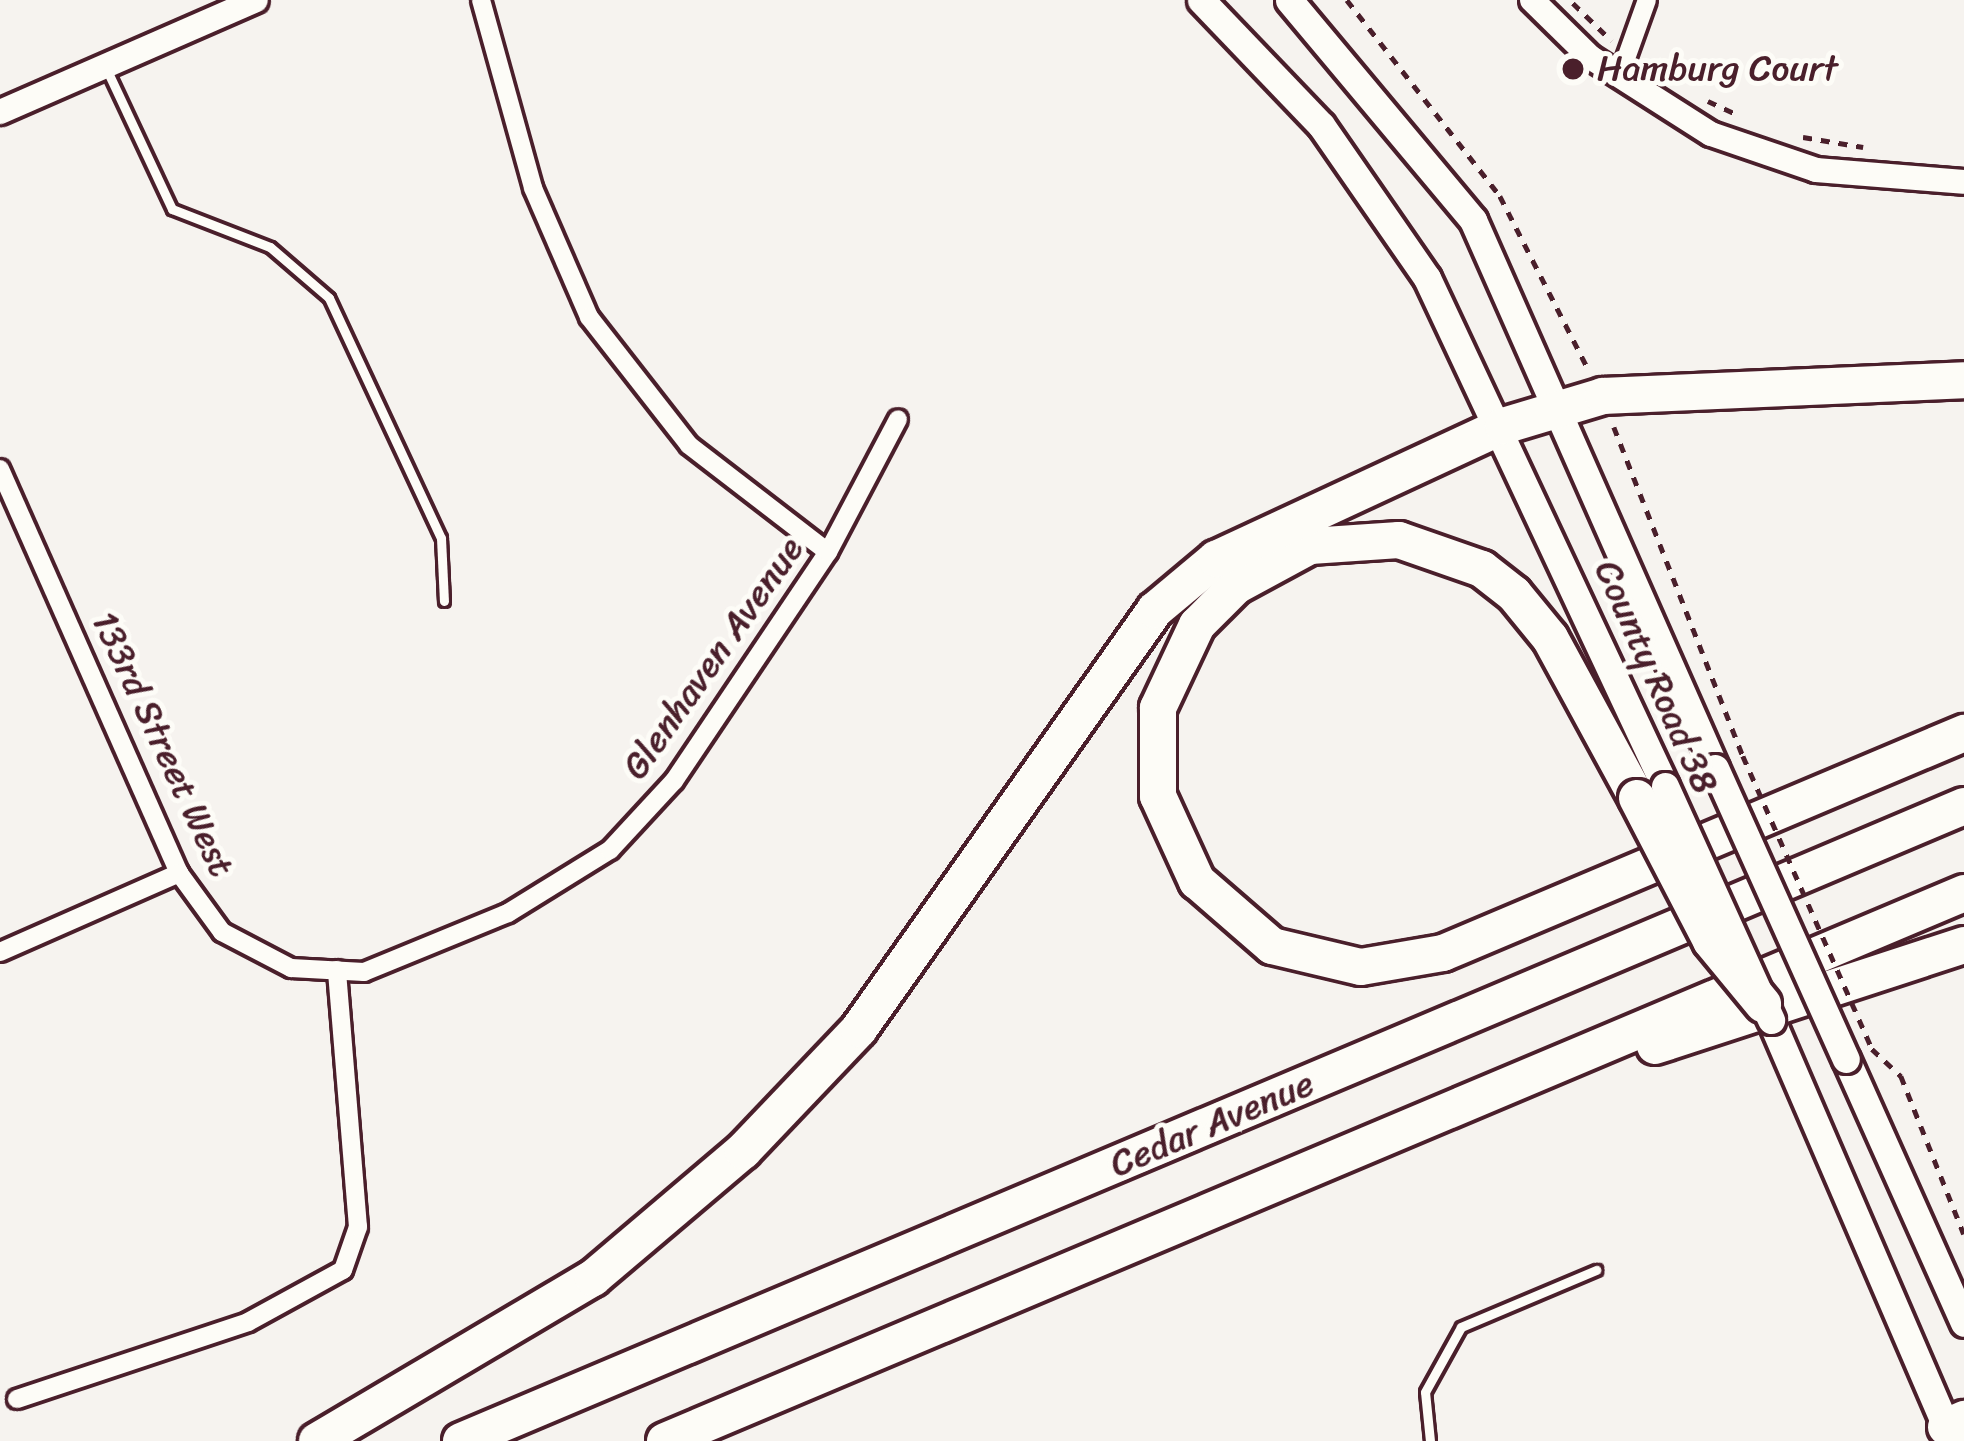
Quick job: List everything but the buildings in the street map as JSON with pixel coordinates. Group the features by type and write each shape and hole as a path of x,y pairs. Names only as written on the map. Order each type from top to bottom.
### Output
{"highway":[{"path":"317,1441 593,1278 743,1150 859,1029 1155,610 1259,532 1503,426 1603,396 1964,380"},
{"path":"1763,1004 1711,941 1651,792 1514,594 1481,569 1399,540 1310,546 1236,586 1197,625 1158,708 1158,796 1197,881 1272,946 1361,967 1443,952 1964,733"},
{"name":"Cedar Avenue","path":"461,1441 1964,806"},
{"path":"665,1441 1964,893"},
{"path":"1407,1127 1964,944"}],"main road":[{"name":"County Road 38","path":"1201,0 1321,125 1427,278 1503,426 1651,792"},
{"name":"County Road 38","path":"1288,0 1472,220 1563,407 1715,768 1859,1054 1964,1323"},
{"path":"1763,1004 1954,1429"}],"street":[{"path":"0,112 256,0"},
{"path":"481,0 532,188 589,317 689,446 828,552"},
{"path":"1532,0 1626,68 1764,155 1964,182"},
{"path":"1626,68 1647,0"},
{"name":"Glenhaven Avenue","path":"337,970 364,972 508,913 610,850 674,781 828,552 898,419"},
{"name":"133rd Street West","path":"0,469 179,873 222,932 291,968 337,970"},
{"path":"0,527 22,518"},
{"path":"0,952 179,873"},
{"path":"17,1400 248,1322 343,1270 358,1227 337,970"}],"lane":[{"path":"105,66 172,209 270,247 329,298 441,538 443,601"},
{"path":"1430,1441 1425,1392 1461,1327 1596,1270"}],"path":[{"path":"1347,0 1500,196 1603,396 1859,1054 1900,1076 1964,1234"},
{"path":"1570,0 1626,68"},
{"path":"1689,91 1756,122"},
{"path":"1793,135 1870,148"}],"place":[{"name":"Hamburg Court","path":"1573,69"}]}
